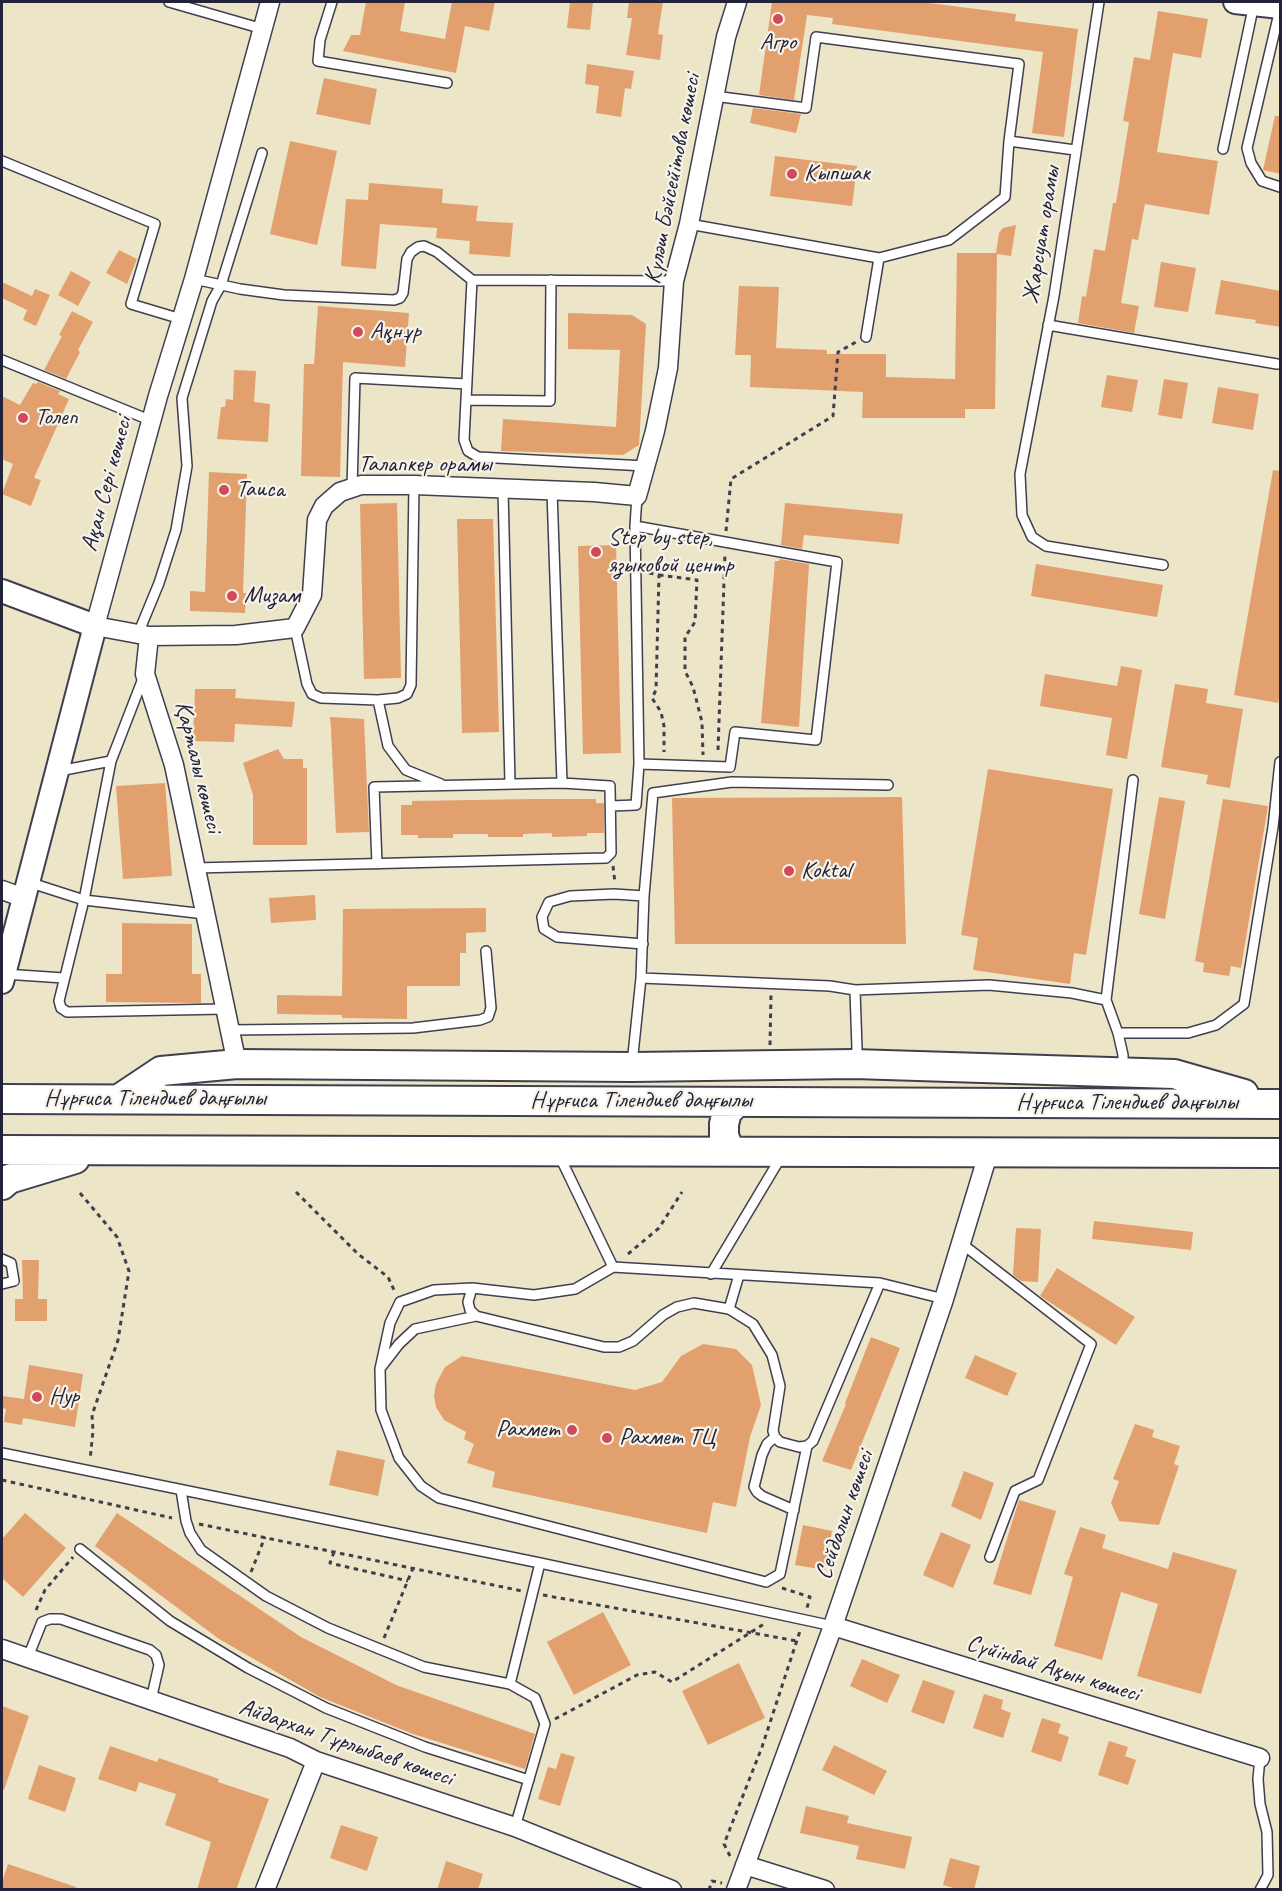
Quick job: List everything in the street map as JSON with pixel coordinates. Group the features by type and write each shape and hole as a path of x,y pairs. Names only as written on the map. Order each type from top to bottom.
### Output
{"main road":[{"path":"119,1099 161,1071 237,1064 854,1065 1174,1074 1279,1104"},
{"path":"294,1064 378,1100"},
{"name":"Нұрғиса Тілендиев даңғылы","path":"2,1099 1279,1104"},
{"path":"730,1151 724,1136 724,1124 728,1112 737,1102"},
{"name":"Нұрғиса Тілендиев даңғылы","path":"2,1149 1281,1153"},
{"path":"2,1185 9,1179 110,1149"}],"street":[{"name":"Ақан Сері көшесі","path":"3,978 95,627 270,2"},
{"name":"Күләш Бәйсейітова көшесі","path":"645,466 668,368 674,281 689,224 726,36 737,2"},
{"path":"1245,3 1281,8"},
{"path":"637,496 645,466"},
{"name":"Талапкер орамы","path":"295,628 312,595 317,520 324,506 340,492 361,485 414,485 637,496"},
{"path":"2,591 95,627 144,635 236,635 295,628"},
{"name":"Қарталы көшесі","path":"144,635 145,674 174,765 237,1064"},
{"path":"2,890 26,890"},
{"name":"Сейдалин көшесі","path":"732,1887 738,1861 832,1626 944,1299 989,1152"},
{"name":"Сүйінбай Ақын көшесі","path":"832,1626 1260,1758"},
{"name":"Айдархан Тұрлыбаев көшесі","path":"2,1649 290,1748 315,1761 515,1827 672,1890"},
{"path":"265,1890 315,1761"},
{"path":"738,1861 825,1890"}],"lane":[{"path":"169,2 263,29"},
{"path":"332,2 320,40 318,61 447,83"},
{"name":"Жарсуат орамы","path":"1099,2 1048,325 1020,474 1022,515 1032,537 1046,546 1163,565"},
{"path":"1223,149 1245,3"},
{"path":"1281,8 1247,148 1251,163 1262,181 1281,187"},
{"path":"689,224 879,258 949,240 1005,197 1009,141 1019,64 816,37 806,108 714,96"},
{"path":"1009,141 1075,150"},
{"path":"144,635 176,530 187,466 182,398 212,301 221,285 262,153"},
{"path":"2,161 155,224 131,304 181,319"},
{"path":"194,279 284,295 394,300 400,298 403,293 411,252 424,246 437,252 472,280 674,281"},
{"path":"866,337 879,258"},
{"path":"472,280 464,440 468,451 478,457 645,466"},
{"path":"466,400 550,401 551,280"},
{"path":"1048,325 1277,364"},
{"path":"2,360 152,421"},
{"path":"352,488 355,378 467,384"},
{"path":"295,628 307,684 312,694 321,698 378,700 398,698 407,694 411,684 414,485"},
{"path":"503,489 510,784"},
{"path":"552,491 562,783"},
{"path":"611,806 636,805 639,764 635,526 637,496"},
{"path":"635,526 837,562 816,740 735,732 730,767 639,764"},
{"path":"145,674 111,761 84,900 59,1001 61,1008 67,1012 225,1009"},
{"path":"378,700 388,746 406,770 446,786"},
{"path":"57,772 111,761"},
{"path":"1118,1034 1188,1033 1216,1025 1244,1004 1273,827 1281,762"},
{"path":"1123,1072 1123,1055 1106,1000 1133,780"},
{"path":"632,1066 641,978 644,896 653,793 732,782 888,785"},
{"path":"195,868 377,864 606,858 611,853 610,786 562,783 374,787 377,864"},
{"path":"26,890 84,900 205,914"},
{"path":"643,944 557,937 544,929 542,917 549,902 570,896 614,894 644,896"},
{"path":"229,1030 413,1028 480,1020 488,1017 491,1008 486,951"},
{"path":"3,978 64,978"},
{"path":"641,978 830,986 855,990 989,985 1072,993 1106,1000"},
{"path":"854,1065 857,1049 855,990"},
{"path":"556,1151 613,1267"},
{"path":"711,1274 784,1151"},
{"path":"961,1243 1091,1344 1038,1480 1015,1491 990,1557"},
{"path":"2,1259 11,1263 14,1281 2,1284"},
{"path":"807,1446 780,1574 766,1582 439,1498 421,1486 399,1458 381,1410 380,1369 390,1323 400,1302 434,1290 472,1288 534,1295 575,1289 613,1267 880,1283 944,1299"},
{"path":"729,1309 739,1275"},
{"path":"380,1369 399,1344 415,1329 476,1316 604,1347 619,1347 633,1341 663,1315 677,1307 694,1303 729,1309 753,1324 772,1355 780,1386 773,1431 775,1437 780,1442 800,1447 807,1446 813,1441 880,1283"},
{"path":"472,1288 468,1302 470,1310 476,1316"},
{"path":"775,1437 767,1444 762,1455 754,1487 756,1492 762,1496 794,1510"},
{"path":"2,1454 540,1563 832,1626"},
{"path":"182,1490 186,1521 190,1533 201,1550 266,1596 328,1629 424,1667 510,1684 535,1698 545,1724 515,1827"},
{"path":"80,1549 171,1621 248,1668 326,1708 425,1748 529,1780"},
{"path":"510,1684 540,1563"},
{"path":"28,1657 42,1622 50,1619 61,1619 150,1650 156,1655 159,1665 151,1700"},
{"path":"1260,1758 1258,1779 1260,1804 1268,1832 1268,1875 1260,1890"}],"path":[{"path":"717,767 726,542 731,479 833,416 838,352 866,337"},
{"path":"646,573 697,580 695,622 685,637 685,671 693,687 702,722 704,766"},
{"path":"659,574 656,690 652,698 660,712 664,726 664,765"},
{"path":"611,853 615,875 614,894"},
{"path":"770,1049 771,983"},
{"path":"296,1192 358,1254 388,1276 400,1302"},
{"path":"613,1267 659,1228 682,1192"},
{"path":"80,1193 117,1237 129,1271 118,1340 92,1415 93,1431 89,1471"},
{"path":"2,1479 186,1521 533,1593 797,1641"},
{"path":"248,1582 265,1537"},
{"path":"33,1618 45,1590 80,1549"},
{"path":"334,1552 330,1563 408,1581"},
{"path":"380,1649 413,1568"},
{"path":"738,1861 724,1844 762,1747 810,1597 782,1588 780,1574"},
{"path":"545,1724 637,1675 655,1672 672,1682 779,1614"},
{"path":"709,1890 712,1881 732,1887"}],"building":[{"path":"366,2 405,2 400,31 445,39 452,2 495,2 489,31 465,26 456,73 343,51 351,35 360,35"},
{"path":"570,2 593,2 590,30 567,28"},
{"path":"629,2 663,2 658,34 663,35 660,60 626,55 632,18 627,18"},
{"path":"772,2 921,2 1016,14 1015,21 1078,29 1064,137 1032,133 1043,52 832,24 833,18 807,15 794,100 759,95"},
{"path":"1158,11 1208,19 1201,58 1173,53 1157,152 1218,161 1209,215 1145,204 1138,240 1132,239 1121,303 1139,306 1134,333 1078,323 1082,296 1086,297 1094,249 1105,251 1113,203 1116,203 1129,122 1123,121 1134,57 1150,60"},
{"path":"587,64 634,71 631,89 625,88 621,117 596,113 599,86 585,84"},
{"path":"324,78 377,89 370,125 316,114"},
{"path":"753,108 801,114 796,133 750,123"},
{"path":"1275,116 1281,116 1281,174 1263,170"},
{"path":"290,141 337,151 317,245 270,234"},
{"path":"775,156 857,166 852,206 770,196"},
{"path":"369,183 443,189 442,203 478,206 476,221 513,223 510,257 469,254 470,241 436,238 437,228 380,224 376,269 341,266 346,199 368,200"},
{"path":"1016,225 1011,256 997,254 995,409 965,409 965,418 862,418 863,392 750,387 751,355 735,355 739,286 779,287 776,348 827,350 827,354 886,354 886,377 955,379 957,253 996,253 999,233 1003,228"},
{"path":"119,250 137,259 127,284 106,273"},
{"path":"1161,262 1196,268 1188,312 1154,307"},
{"path":"71,271 91,282 78,306 58,295"},
{"path":"1221,280 1281,291 1281,327 1255,323 1256,320 1215,314"},
{"path":"2,282 32,296 35,289 50,295 36,326 23,320 27,310 2,298"},
{"path":"318,306 409,313 405,367 343,362 340,477 301,476 304,364 314,364"},
{"path":"72,311 93,322 66,379 44,370"},
{"path":"568,313 632,315 646,324 639,445 623,455 501,451 503,419 616,427 620,350 568,349"},
{"path":"234,370 256,371 254,402 270,404 268,442 217,439 221,407 225,407 226,399 233,400"},
{"path":"1107,375 1138,380 1132,412 1101,407"},
{"path":"1164,379 1188,383 1182,419 1158,415"},
{"path":"38,382 60,391 58,394 69,399 34,478 41,480 31,506 2,494 13,464 2,459 2,396 20,405 33,383"},
{"path":"1218,387 1259,394 1253,430 1212,423"},
{"path":"1273,470 1281,471 1281,687 1278,703 1234,695"},
{"path":"209,472 247,474 243,593 246,593 245,613 190,611 190,591 205,592"},
{"path":"397,503 401,678 364,679 360,504"},
{"path":"785,503 903,514 899,544 804,535 802,549 781,545"},
{"path":"457,519 493,519 499,732 462,733"},
{"path":"616,545 621,753 583,754 578,546"},
{"path":"780,559 809,564 799,727 761,723 775,561"},
{"path":"1036,564 1163,585 1157,617 1031,596"},
{"path":"1121,666 1142,670 1127,759 1106,755 1112,718 1040,706 1045,674 1117,686"},
{"path":"1175,684 1208,689 1206,703 1243,709 1230,788 1206,784 1208,775 1161,767"},
{"path":"195,689 236,689 235,698 295,702 292,727 235,724 234,742 193,741"},
{"path":"330,717 364,719 369,832 336,833"},
{"path":"278,749 284,759 303,759 303,768 307,768 307,845 253,845 253,795 243,763"},
{"path":"988,769 1113,789 1086,955 1074,953 1070,984 973,970 978,938 961,935"},
{"path":"165,783 172,876 123,879 116,786"},
{"name":"Koktal","path":"902,797 906,944 675,944 672,798"},
{"path":"1159,797 1185,801 1165,919 1139,914"},
{"path":"596,799 596,803 604,803 604,833 552,837 552,833 523,834 523,837 453,834 453,838 418,838 418,835 401,835 401,805 412,805 412,801"},
{"path":"1223,799 1268,806 1241,968 1231,966 1229,976 1203,972 1204,963 1195,961"},
{"path":"315,895 316,920 271,923 269,898"},
{"path":"486,908 486,932 466,933 466,953 460,953 460,986 407,986 407,1019 277,1014 277,995 342,996 343,909"},
{"path":"122,923 192,924 192,974 201,974 201,1003 106,1002 106,974 122,974"},
{"path":"1094,1221 1193,1232 1191,1250 1092,1239"},
{"path":"1016,1228 1041,1229 1038,1282 1021,1281 1013,1275"},
{"path":"22,1260 39,1260 38,1299 47,1299 47,1321 15,1321 15,1299 23,1299"},
{"path":"1057,1268 1135,1317 1116,1345 1040,1296"},
{"path":"871,1337 900,1348 851,1470 822,1461"},
{"name":"Рахмет ТЦ","path":"703,1344 736,1349 752,1365 761,1405 750,1437 736,1507 713,1502 707,1533 492,1487 495,1472 467,1463 474,1444 464,1439 466,1432 444,1420 436,1407 434,1396 436,1384 445,1367 462,1356 635,1390 662,1382 681,1356"},
{"path":"975,1355 1017,1373 1007,1396 965,1378"},
{"path":"29,1365 83,1374 75,1427 23,1418 22,1425 4,1422 6,1409 2,1408 2,1396 24,1399"},
{"path":"1135,1424 1154,1430 1152,1437 1180,1446 1174,1464 1179,1466 1159,1525 1119,1521 1111,1503 1119,1481 1113,1479"},
{"path":"337,1450 385,1460 378,1496 329,1485"},
{"path":"964,1471 994,1483 981,1520 951,1506"},
{"path":"1019,1500 1056,1511 1031,1595 993,1584"},
{"path":"25,1513 66,1548 23,1597 2,1578 2,1539"},
{"path":"117,1513 301,1637 396,1685 535,1734 525,1769 413,1734 320,1697 219,1639 95,1546"},
{"path":"803,1525 832,1531 825,1570 795,1565"},
{"path":"1080,1527 1106,1535 1102,1548 1168,1569 1173,1552 1237,1570 1201,1694 1137,1676 1158,1604 1121,1592 1102,1660 1054,1646 1073,1577 1064,1574"},
{"path":"941,1532 971,1545 953,1588 923,1575"},
{"path":"603,1612 631,1665 574,1695 547,1642"},
{"path":"862,1659 900,1675 887,1703 850,1686"},
{"path":"739,1663 765,1718 708,1745 682,1691"},
{"path":"923,1680 955,1691 944,1724 911,1712"},
{"path":"984,1694 1003,1700 1001,1709 1011,1713 1003,1738 973,1728"},
{"path":"2,1706 29,1716 4,1790 2,1789"},
{"path":"1042,1718 1061,1724 1058,1733 1069,1737 1061,1762 1031,1752"},
{"path":"1109,1741 1128,1747 1125,1756 1136,1760 1128,1785 1098,1775"},
{"path":"834,1745 887,1771 874,1795 822,1770"},
{"path":"110,1746 157,1762 159,1758 219,1779 218,1782 269,1799 236,1890 197,1890 211,1842 165,1825 176,1794 139,1782 136,1792 98,1779"},
{"path":"561,1753 575,1757 560,1806 538,1799 548,1767 556,1769"},
{"path":"39,1765 76,1778 65,1812 28,1799"},
{"path":"806,1806 849,1816 847,1823 912,1837 905,1869 856,1859 859,1846 800,1833"},
{"path":"341,1825 378,1837 367,1871 330,1858"},
{"path":"950,1858 980,1866 974,1890 961,1890 943,1885"},
{"path":"446,1861 483,1874 478,1890 437,1890"},
{"path":"8,1864 76,1887 76,1890 2,1890"}],"place":[{"name":"Агро","path":"778,19"},
{"name":"Кыпшак","path":"792,174"},
{"name":"Ақнұр","path":"358,332"},
{"name":"Толеп","path":"23,418"},
{"name":"Таиса","path":"224,490"},
{"name":"Step by step, языковой центр","path":"596,552"},
{"name":"Мизам","path":"232,596"},
{"name":"Koktal","path":"789,871"},
{"name":"Нур","path":"37,1397"},
{"name":"Рахмет","path":"572,1430"},
{"name":"Рахмет ТЦ","path":"607,1438"}]}
